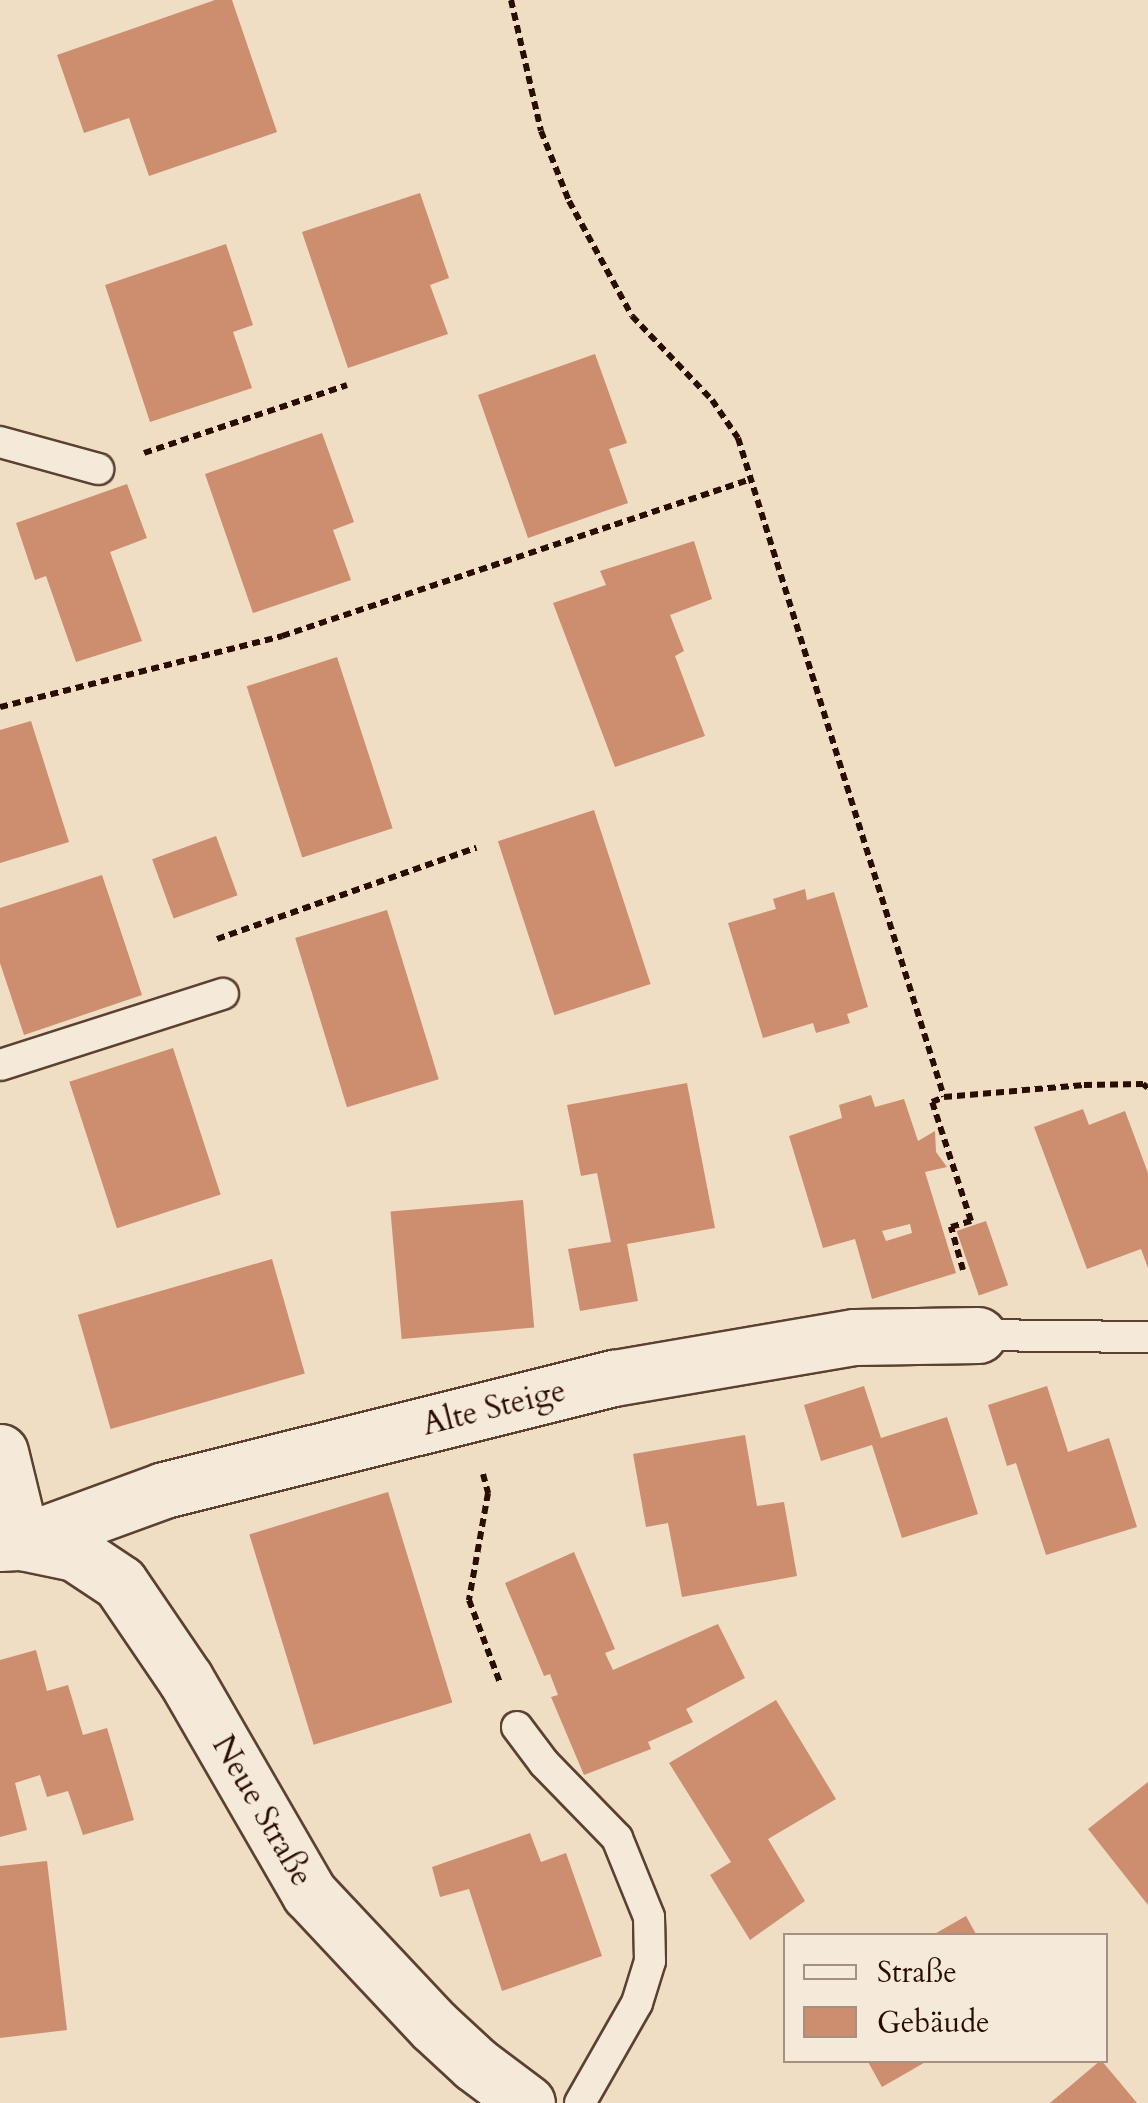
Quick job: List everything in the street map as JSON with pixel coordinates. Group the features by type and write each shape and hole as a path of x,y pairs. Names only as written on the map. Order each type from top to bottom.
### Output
{"street":[{"name":"Alte Steige","path":"11,1543 164,1490 614,1378 856,1337 978,1335"},
{"path":"0,1452 11,1543"},
{"name":"Neue Straße","path":"11,1543 75,1553 120,1584 186,1680 309,1894 434,2026 475,2064 527,2103"}],"lane":[{"path":"0,442 98,468"},
{"path":"0,1065 223,994"},
{"path":"978,1335 1148,1337"},
{"path":"516,1727 544,1763 618,1838 649,1917 650,1960 644,1982 580,2103"}],"path":[{"path":"512,0 541,130 569,201 632,316 728,420 752,480 944,1097"},
{"path":"98,468 346,385"},
{"path":"0,707 282,636 752,480"},
{"path":"206,943 476,848"},
{"path":"964,1274 950,1226 972,1221 932,1102 944,1097 1084,1085 1142,1084 1148,1088"},
{"path":"488,1492 469,1600 516,1727"}],"building":[{"path":"215,0 232,0 277,132 149,176 129,118 84,133 57,55"},
{"path":"420,193 449,278 430,285 448,334 348,368 302,232"},
{"path":"226,244 253,325 233,332 252,388 150,422 105,285"},
{"path":"595,354 627,443 609,449 628,503 528,538 478,395"},
{"path":"322,433 354,522 333,530 351,580 253,613 205,474"},
{"path":"127,484 147,538 110,552 142,641 76,662 46,576 35,580 16,523"},
{"path":"694,541 712,599 670,615 684,651 675,656 705,736 615,767 553,603 606,585 600,571"},
{"path":"337,657 393,828 302,858 247,686"},
{"path":"31,721 69,842 0,863 0,730"},
{"path":"594,810 651,984 554,1015 498,841"},
{"path":"216,836 238,895 174,918 152,859"},
{"path":"102,875 142,995 24,1035 0,963 0,908"},
{"path":"805,889 807,900 834,892 868,1007 847,1014 850,1023 816,1033 813,1023 763,1038 728,923 776,909 773,899"},
{"path":"387,910 439,1079 347,1107 295,938"},
{"path":"173,1048 221,1194 117,1228 69,1082"},
{"path":"687,1083 715,1228 627,1244 638,1301 580,1311 568,1249 611,1242 597,1173 581,1176 567,1105"},
{"path":"871,1095 875,1107 904,1099 918,1141 935,1131 936,1152 947,1167 925,1172 956,1273 872,1299 855,1239 823,1248 789,1136 842,1118 839,1105","holes":["910,1224 912,1233 886,1241 882,1231"]},
{"path":"1083,1109 1089,1125 1125,1111 1148,1173 1148,1268 1141,1249 1087,1269 1034,1127"},
{"path":"523,1200 534,1328 402,1339 391,1212"},
{"path":"986,1221 1008,1285 979,1295 957,1231"},
{"path":"272,1259 305,1373 111,1429 78,1315"},
{"path":"864,1386 881,1438 947,1417 978,1514 902,1538 872,1445 821,1461 804,1405"},
{"path":"1047,1386 1068,1452 1109,1438 1137,1527 1046,1555 1016,1463 1007,1466 988,1405"},
{"path":"745,1435 757,1506 784,1502 797,1576 682,1597 668,1523 646,1527 633,1454"},
{"path":"388,1492 452,1702 314,1745 249,1534"},
{"path":"574,1552 615,1649 605,1653 613,1670 718,1624 745,1678 686,1709 693,1722 648,1742 651,1749 584,1775 551,1697 558,1695 550,1674 544,1676 505,1583"},
{"path":"36,1650 47,1691 68,1685 83,1735 107,1728 134,1820 83,1835 68,1791 47,1797 40,1775 15,1783 27,1830 0,1837 0,1660"},
{"path":"776,1700 836,1799 768,1839 805,1901 750,1940 710,1875 731,1862 669,1763"},
{"path":"1148,1782 1148,1905 1088,1829"},
{"path":"530,1833 541,1862 566,1853 602,1956 502,1991 469,1889 440,1897 432,1867"},
{"path":"47,1861 67,2030 0,2038 0,1866"},
{"path":"966,1916 975,1933 936,1933"},
{"path":"869,2063 924,2063 882,2087"},
{"path":"1097,2063 1104,2063 1137,2103 1050,2103"}]}
